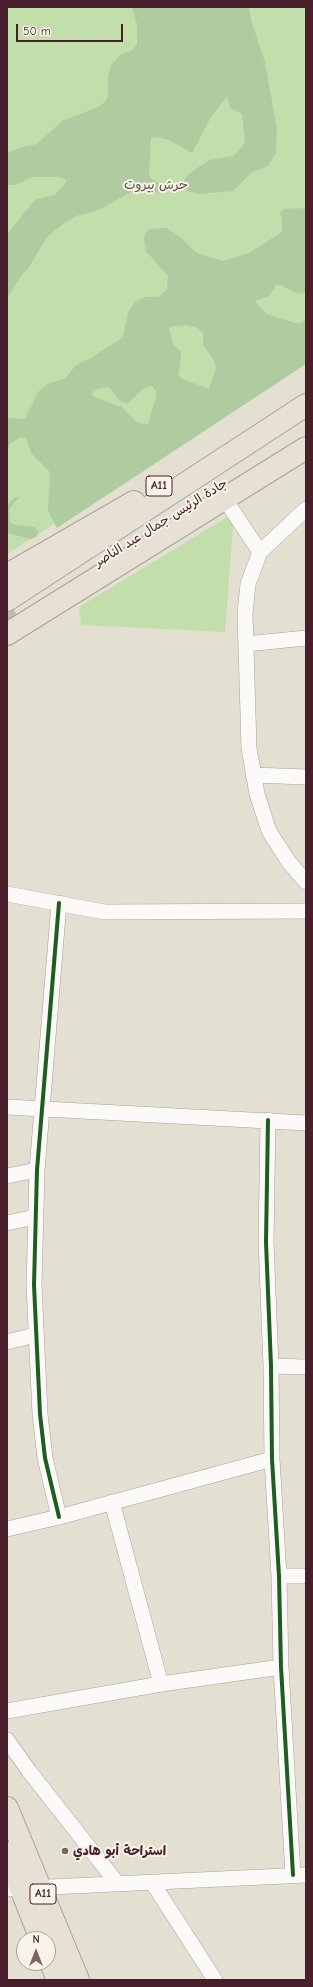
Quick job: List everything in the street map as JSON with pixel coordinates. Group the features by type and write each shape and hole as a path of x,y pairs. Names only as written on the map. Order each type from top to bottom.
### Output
{"highway":[{"name":"A11","path":"7,575 139,499 306,391"},
{"name":"جادة الرئيس جمال عبد الناصر","path":"13,618 306,405"},
{"name":"جادة الرئيس جمال عبد الناصر","path":"13,618 306,434"},
{"path":"7,646 13,618 224,498 306,448"},
{"name":"A11","path":"7,1808 23,1889 78,1980"},
{"name":"A11","path":"7,1853 23,1889 38,1931"}],"street":[{"path":"224,498 260,552"},
{"path":"306,508 260,552 248,584 246,599 249,748 257,794 269,831 288,861 306,882"},
{"path":"246,644 306,638"},
{"path":"253,775 306,777"},
{"path":"7,894 105,912 306,911"},
{"path":"59,903 37,1170 34,1285 35,1336 40,1414 45,1458 60,1517"},
{"path":"7,1107 306,1123"},
{"path":"23,1889 300,1875 280,1667 279,1576 272,1459 271,1366 266,1242 268,1120"},
{"path":"7,1176 37,1170"},
{"path":"7,1223 35,1216"},
{"path":"7,1342 35,1336"},
{"path":"271,1366 306,1367"},
{"path":"7,1529 60,1517 272,1459"},
{"path":"112,1502 161,1684"},
{"path":"279,1576 306,1576"},
{"path":"7,1711 161,1684 280,1667"},
{"path":"7,1740 29,1771 118,1883"},
{"path":"152,1882 216,1980"}],"green space":[{"name":"حرش بيروت","path":"7,7 306,7 306,363 7,554"},
{"path":"132,7 249,7 251,20 265,62 277,129 276,153 268,166 251,173 233,191 199,194 187,191 184,186 184,180 189,174 209,160 233,156 242,147 245,141 242,114 230,108 227,96 210,119 192,153 169,140 157,137 151,138 150,178 170,190 159,193 146,191 132,192 96,211 76,216 64,223 47,237 28,269 22,275 7,299 7,234 33,202 37,199 55,195 67,181 61,177 33,177 15,185 7,185 7,153 25,146 37,144 62,121 96,108 105,102 108,96 108,75 112,64 121,54 133,50 137,44 137,24"},
{"path":"306,208 306,291 301,294 293,292 281,285 276,285 269,296 255,301 266,314 296,323 301,323 306,320 306,364 57,528 48,511 49,471 32,454 26,439 20,437 9,445 7,457 7,419 25,419 39,391 50,383 66,378 76,365 91,358 119,340 123,335 129,311 135,302 145,297 158,297 167,290 168,276 146,251 144,239 145,233 150,229 167,228 181,238 197,253 223,261 249,253 282,232 282,218 280,213 284,209","holes":["186,325 198,328 203,333 203,344 214,361 216,368 209,389 182,379 178,374 180,369 181,352 173,344 169,327","152,386 156,392 156,398 148,424 138,423 122,406 117,406 93,396 92,393 97,389 109,387 121,402 128,403 144,388"]},
{"path":"20,496 9,509 10,522 16,525 34,527 39,532 36,537 31,539 7,533 7,505 14,498"},
{"path":"234,513 225,632 81,625 79,607"}],"tunnel":[{"path":"7,618 15,612"}],"cycle path":[{"path":"59,903 37,1170 34,1285 40,1414 45,1458 59,1517"},
{"path":"268,1120 266,1242 271,1366 272,1459 279,1576 281,1667 293,1875"}],"place":[{"name":"استراحة أبو هادي","path":"65,1851"}]}
